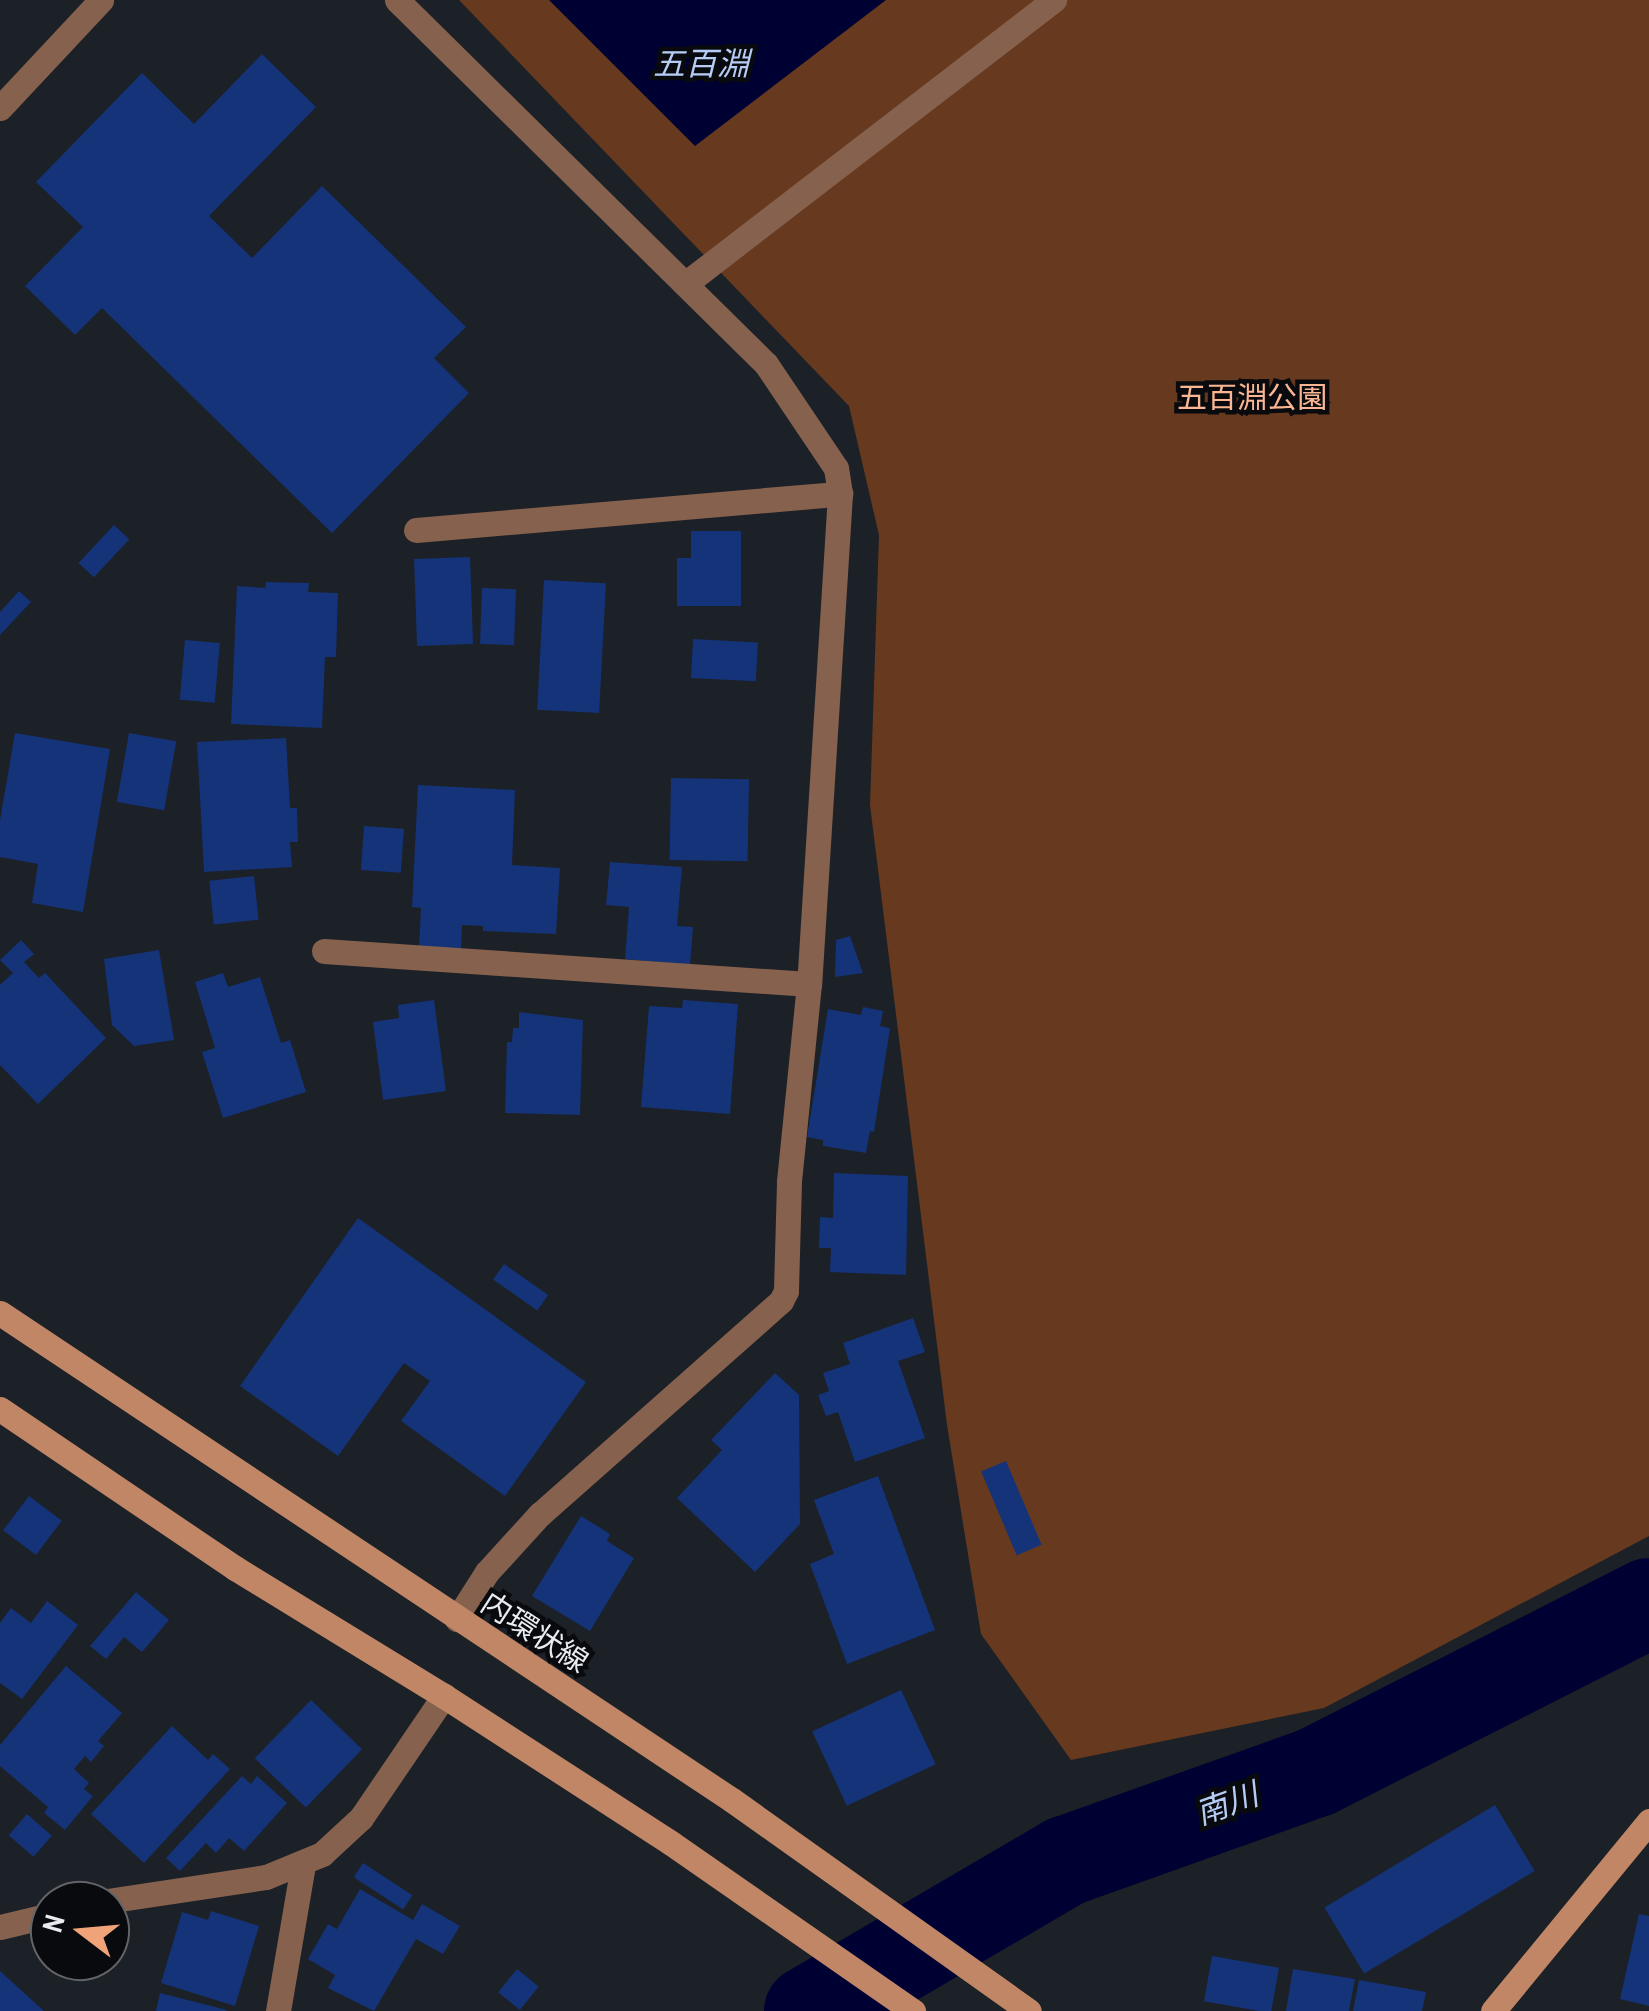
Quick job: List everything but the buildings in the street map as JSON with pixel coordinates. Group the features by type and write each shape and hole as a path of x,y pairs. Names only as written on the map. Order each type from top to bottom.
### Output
{"street":[{"path":"5,92 101,0"},
{"path":"397,0 766,364 836,468 840,494 809,984 789,1182 788,1283 781,1301 540,1514 486,1572 457,1620"},
{"path":"685,284 1054,0"},
{"path":"416,530 840,494"},
{"path":"324,951 809,984"},
{"name":"内環状線","path":"0,1314 789,1842 1029,2011"},
{"path":"0,1409 235,1568 444,1696 913,2011"},
{"path":"130,1898 266,1877 303,1865 338,1842 361,1818 444,1696"},
{"path":"1493,2011 1649,1821"},
{"path":"278,2011 303,1865"},
{"path":"0,1927 30,1920"}],"green space":[{"name":"五百淵公園","path":"459,0 1649,0 1649,1536 1324,1708 1071,1760 981,1634 947,1425 870,805 879,535 849,406"}],"water":[{"name":"五百淵","path":"549,0 886,0 695,146"}],"waterway":[{"name":"南川","path":"809,2011 1066,1861 1316,1772 1649,1603"}]}
